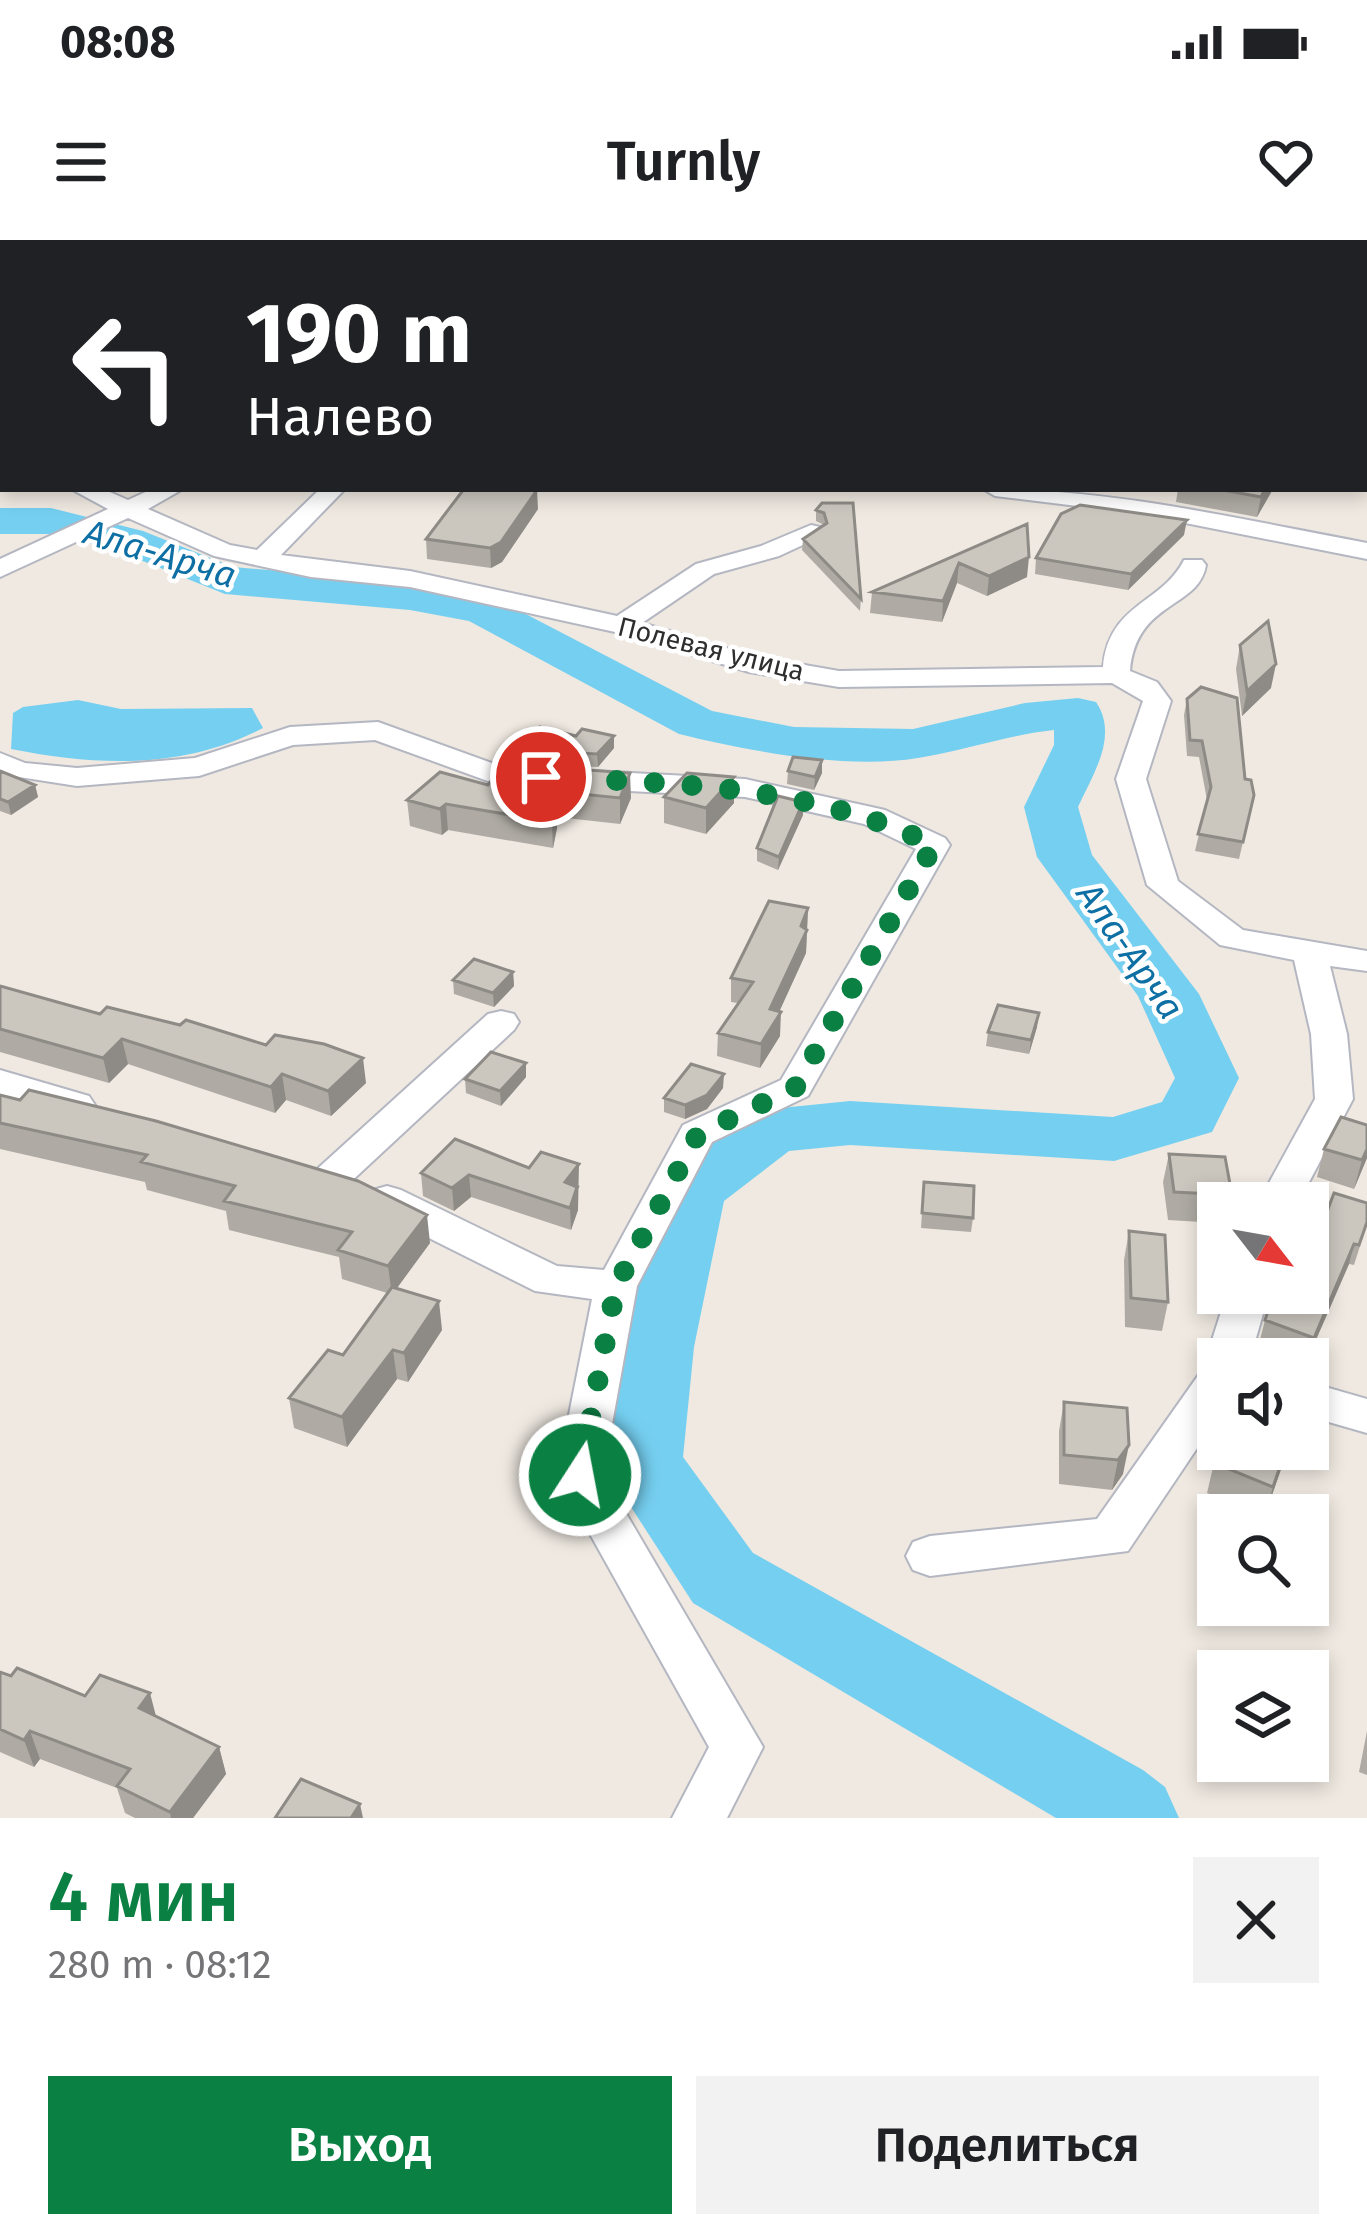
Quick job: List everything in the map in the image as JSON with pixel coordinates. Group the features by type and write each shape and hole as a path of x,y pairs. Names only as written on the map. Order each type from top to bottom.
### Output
{"street":[{"name":"Полевая улица","path":"91,492 223,550 410,579 621,625 749,664 838,679 1115,675"},
{"path":"0,569 164,492"},
{"path":"263,559 330,492"},
{"path":"1020,492 1135,506 1367,551"},
{"path":"621,625 705,569 811,532"},
{"path":"1193,565 1191,578 1135,617 1117,641 1115,675 1147,688 1157,701 1131,779 1163,885 1232,938 1367,961"},
{"path":"0,762 18,771 77,777 199,767 290,736 378,731 496,775 745,788 874,817 934,845 795,1088 698,1134 616,1286 580,1475 737,1747 699,1818"},
{"path":"1289,1182 1334,1099 1329,1034 1310,953"},
{"path":"329,1180 501,1022"},
{"path":"0,1082 110,1115"},
{"path":"285,1167 376,1195 550,1280 616,1286"},
{"path":"1329,1405 1367,1416"},
{"path":"930,1556 1111,1537 1197,1412"}],"water":[{"path":"78,700 121,709 252,708 263,728 202,751 139,761 75,759 11,749 13,713 23,707"}],"building":[{"path":"462,492 536,492 501,542 490,548 426,539"},
{"path":"822,503 853,503 861,599 803,539 827,523 824,513 816,510"},
{"path":"1080,505 1187,520 1131,574 1036,558 1061,514"},
{"path":"1027,524 1029,557 989,576 959,563 943,601 872,592"},
{"path":"1268,621 1276,664 1247,691 1240,645"},
{"path":"1201,687 1237,698 1245,779 1251,780 1254,795 1243,842 1198,834 1211,787 1202,741 1190,740 1187,699"},
{"path":"540,727 576,736 582,729 614,736 597,754 523,750"},
{"path":"793,757 822,760 815,777 788,771"},
{"path":"504,764 630,773 620,798 523,788 520,793 556,802 552,822 446,804 440,809 407,800 440,772 488,785"},
{"path":"0,771 35,785 8,802 0,799"},
{"path":"687,773 734,777 706,808 664,797"},
{"path":"778,796 803,802 779,857 757,848"},
{"path":"769,901 808,908 801,926 807,930 770,1009 781,1012 761,1044 718,1033 753,982 731,978"},
{"path":"474,959 513,972 493,993 453,980"},
{"path":"0,986 100,1014 107,1007 180,1025 186,1020 266,1045 275,1035 324,1044 363,1058 328,1091 282,1074 271,1087 122,1039 103,1058 0,1029"},
{"path":"998,1005 1039,1013 1031,1040 988,1032"},
{"path":"491,1052 526,1063 500,1091 465,1079"},
{"path":"691,1064 724,1074 707,1095 685,1105 664,1098"},
{"path":"29,1090 156,1121 358,1181 427,1215 388,1266 338,1250 352,1232 224,1201 235,1186 141,1162 147,1155 0,1123 0,1095 20,1100"},
{"path":"1341,1117 1367,1125 1362,1160 1324,1149"},
{"path":"455,1139 529,1168 541,1152 579,1164 565,1182 577,1187 570,1208 469,1175 452,1188 421,1173"},
{"path":"1169,1154 1225,1157 1230,1182 1197,1182 1197,1193 1174,1192"},
{"path":"924,1182 974,1186 973,1218 922,1213"},
{"path":"1334,1193 1367,1203 1359,1245 1354,1244 1329,1303 1329,1206"},
{"path":"1129,1231 1165,1235 1168,1302 1131,1298"},
{"path":"392,1287 439,1301 404,1353 393,1350 342,1417 289,1398 328,1350 343,1355"},
{"path":"1267,1314 1324,1314 1314,1338 1265,1320"},
{"path":"1064,1402 1127,1408 1129,1445 1118,1460 1064,1455"},
{"path":"1231,1470 1279,1470 1273,1487"},
{"path":"17,1668 85,1696 100,1675 150,1693 139,1708 219,1747 170,1812 117,1786 130,1769 30,1731 24,1740 0,1729 0,1672 11,1676"},
{"path":"301,1779 360,1804 351,1818 275,1818"}],"waterway":[{"name":"Ала-Арча","path":"0,521 51,521 128,540 225,580 410,596 483,610 697,723 794,742 913,744 1025,718 1078,713 1080,745 1051,807 1065,857 1168,994 1207,1078 1188,1117 1114,1139 850,1123 771,1131 691,1190 656,1347 642,1462 723,1578 1110,1800 1132,1818"}],"route":[{"path":"541,777 745,788 874,817 934,845 795,1088 698,1134 616,1286 580,1475"}]}
